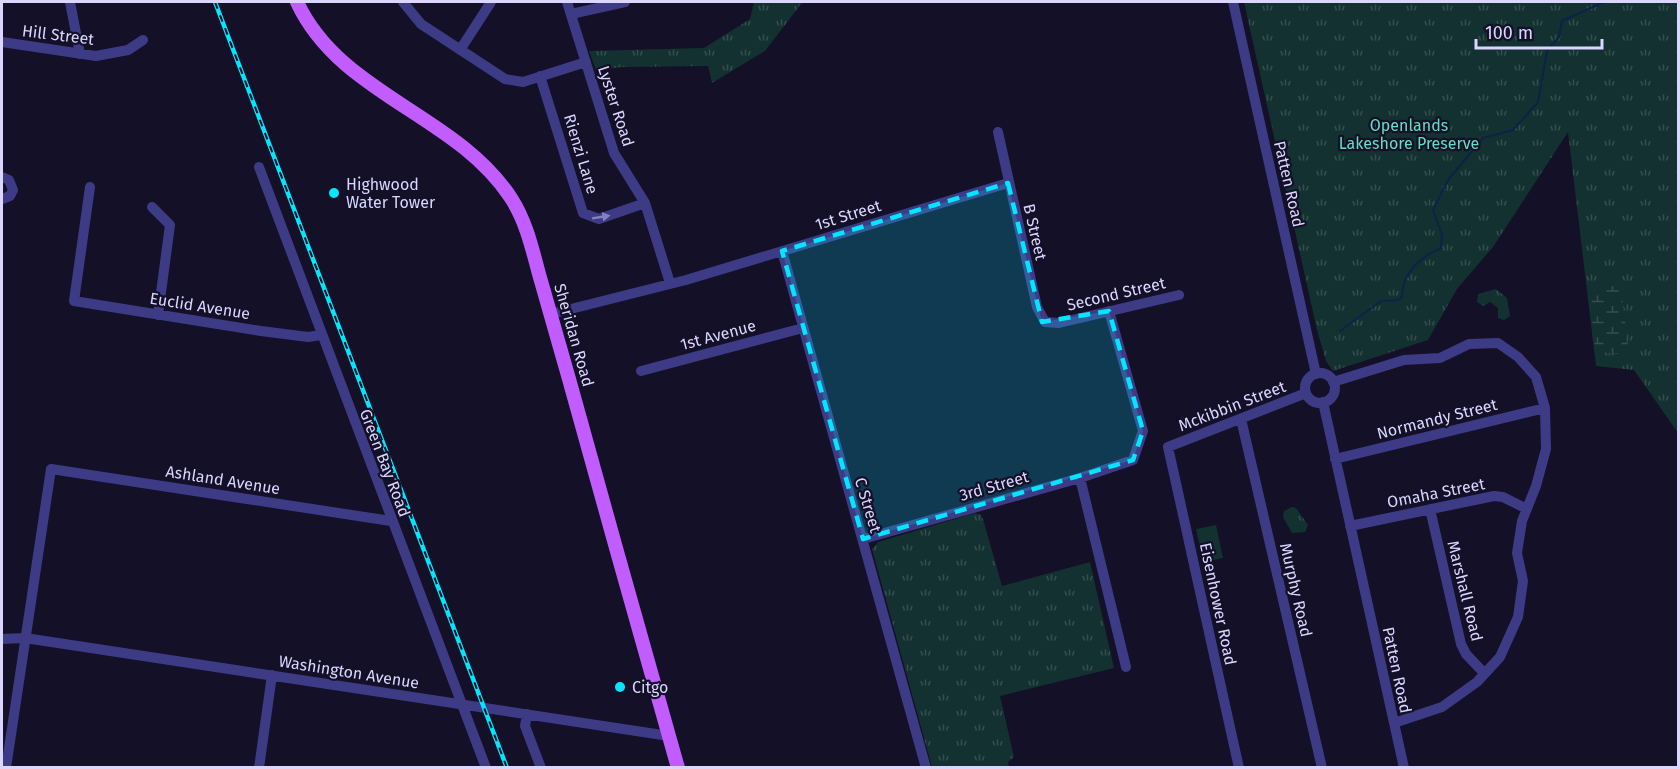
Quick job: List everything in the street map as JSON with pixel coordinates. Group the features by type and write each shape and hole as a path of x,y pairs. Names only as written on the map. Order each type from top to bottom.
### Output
{"main road":[{"name":"Sheridan Road","path":"297,2 323,42 356,74 466,147 492,173 511,198 524,224 678,768"}],"street":[{"path":"70,2 80,54"},
{"path":"403,2 421,24 505,79 523,82 586,62"},
{"path":"460,50 491,2"},
{"name":"Lyster Road","path":"567,2 614,153 645,203 670,283"},
{"path":"571,14 625,2"},
{"name":"Patten Road","path":"1233,2 1316,374"},
{"name":"Hill Street","path":"2,42 96,56 128,50 143,40"},
{"name":"Rienzi Lane","path":"540,76 583,213 599,219 645,203"},
{"name":"B Street","path":"998,132 1041,318 1045,322 1059,322"},
{"name":"Green Bay Road","path":"259,167 486,768"},
{"path":"2,177 9,180 13,190 10,196 2,199"},
{"name":"1st Street","path":"551,314 697,276 1008,183"},
{"name":"Euclid Avenue","path":"90,187 74,301 308,337 321,335"},
{"path":"152,207 170,225 158,315"},
{"name":"C Street","path":"782,251 926,768"},
{"name":"Second Street","path":"1059,322 1179,295"},
{"name":"3rd Street","path":"863,539 1080,478 1133,460 1143,431 1109,311"},
{"name":"1st Avenue","path":"641,371 803,328"},
{"path":"1333,382 1404,360 1440,358 1469,344 1498,343 1518,357 1536,377 1545,408 1546,449 1522,521 1517,553 1523,581 1518,617 1500,657 1442,707 1394,723"},
{"path":"1316,374 1326,375 1333,382 1332,396 1323,402 1312,400 1306,393 1308,379 1316,374"},
{"name":"Mckibbin Street","path":"1168,447 1306,393"},
{"name":"Patten Road","path":"1323,402 1404,768"},
{"name":"Normandy Street","path":"1335,459 1545,408"},
{"name":"Murphy Road","path":"1241,419 1322,768"},
{"name":"Eisenhower Road","path":"1168,447 1239,768"},
{"name":"Ashland Avenue","path":"25,638 51,469 391,521"},
{"path":"1080,478 1126,666"},
{"name":"Omaha Street","path":"1350,526 1494,496 1503,497 1527,509"},
{"name":"Marshall Road","path":"1430,509 1461,644 1466,654 1484,673"},
{"path":"6,768 25,638"},
{"name":"Washington Avenue","path":"2,639 25,638 669,736"},
{"path":"259,768 272,675"},
{"path":"527,714 525,726 541,768"}],"highlighted area":[{"path":"1008,183 1042,322 1109,311 1143,431 1133,460 863,539 782,251"}],"green space":[{"path":"754,2 806,2 801,4 765,51 712,83 708,66 622,67 596,70 589,51 704,48 750,19"},
{"name":"Openlands Lakeshore Preserve","path":"1244,2 1678,2 1678,433 1634,370 1596,366 1568,132 1493,247 1457,289 1428,340 1333,371 1326,361 1317,330"},
{"path":"1613,286 1619,288 1622,295 1629,355 1601,352 1595,348 1590,303 1601,290"},
{"path":"1496,289 1507,298 1510,316 1504,320 1498,318 1498,308 1490,302 1483,306 1477,302 1478,294"},
{"path":"1292,507 1296,508 1308,525 1305,532 1292,533 1283,517 1284,511"},
{"path":"975,513 981,515 983,519 1002,586 1090,562 1114,668 1000,696 1014,757 1008,762 1009,767 932,767 872,549 878,542"},
{"path":"1216,525 1223,558 1203,562 1196,529"}],"waterway":[{"path":"1340,331 1381,301 1398,300 1402,297 1405,280 1409,273 1419,261 1441,248 1442,235 1433,210 1448,180 1483,138 1513,130 1538,102 1547,51 1559,37 1562,21 1604,2"}],"railway":[{"path":"215,2 507,768"}],"place":[{"name":"Highwood Water Tower","path":"334,193"},
{"name":"Citgo","path":"620,687"}]}
